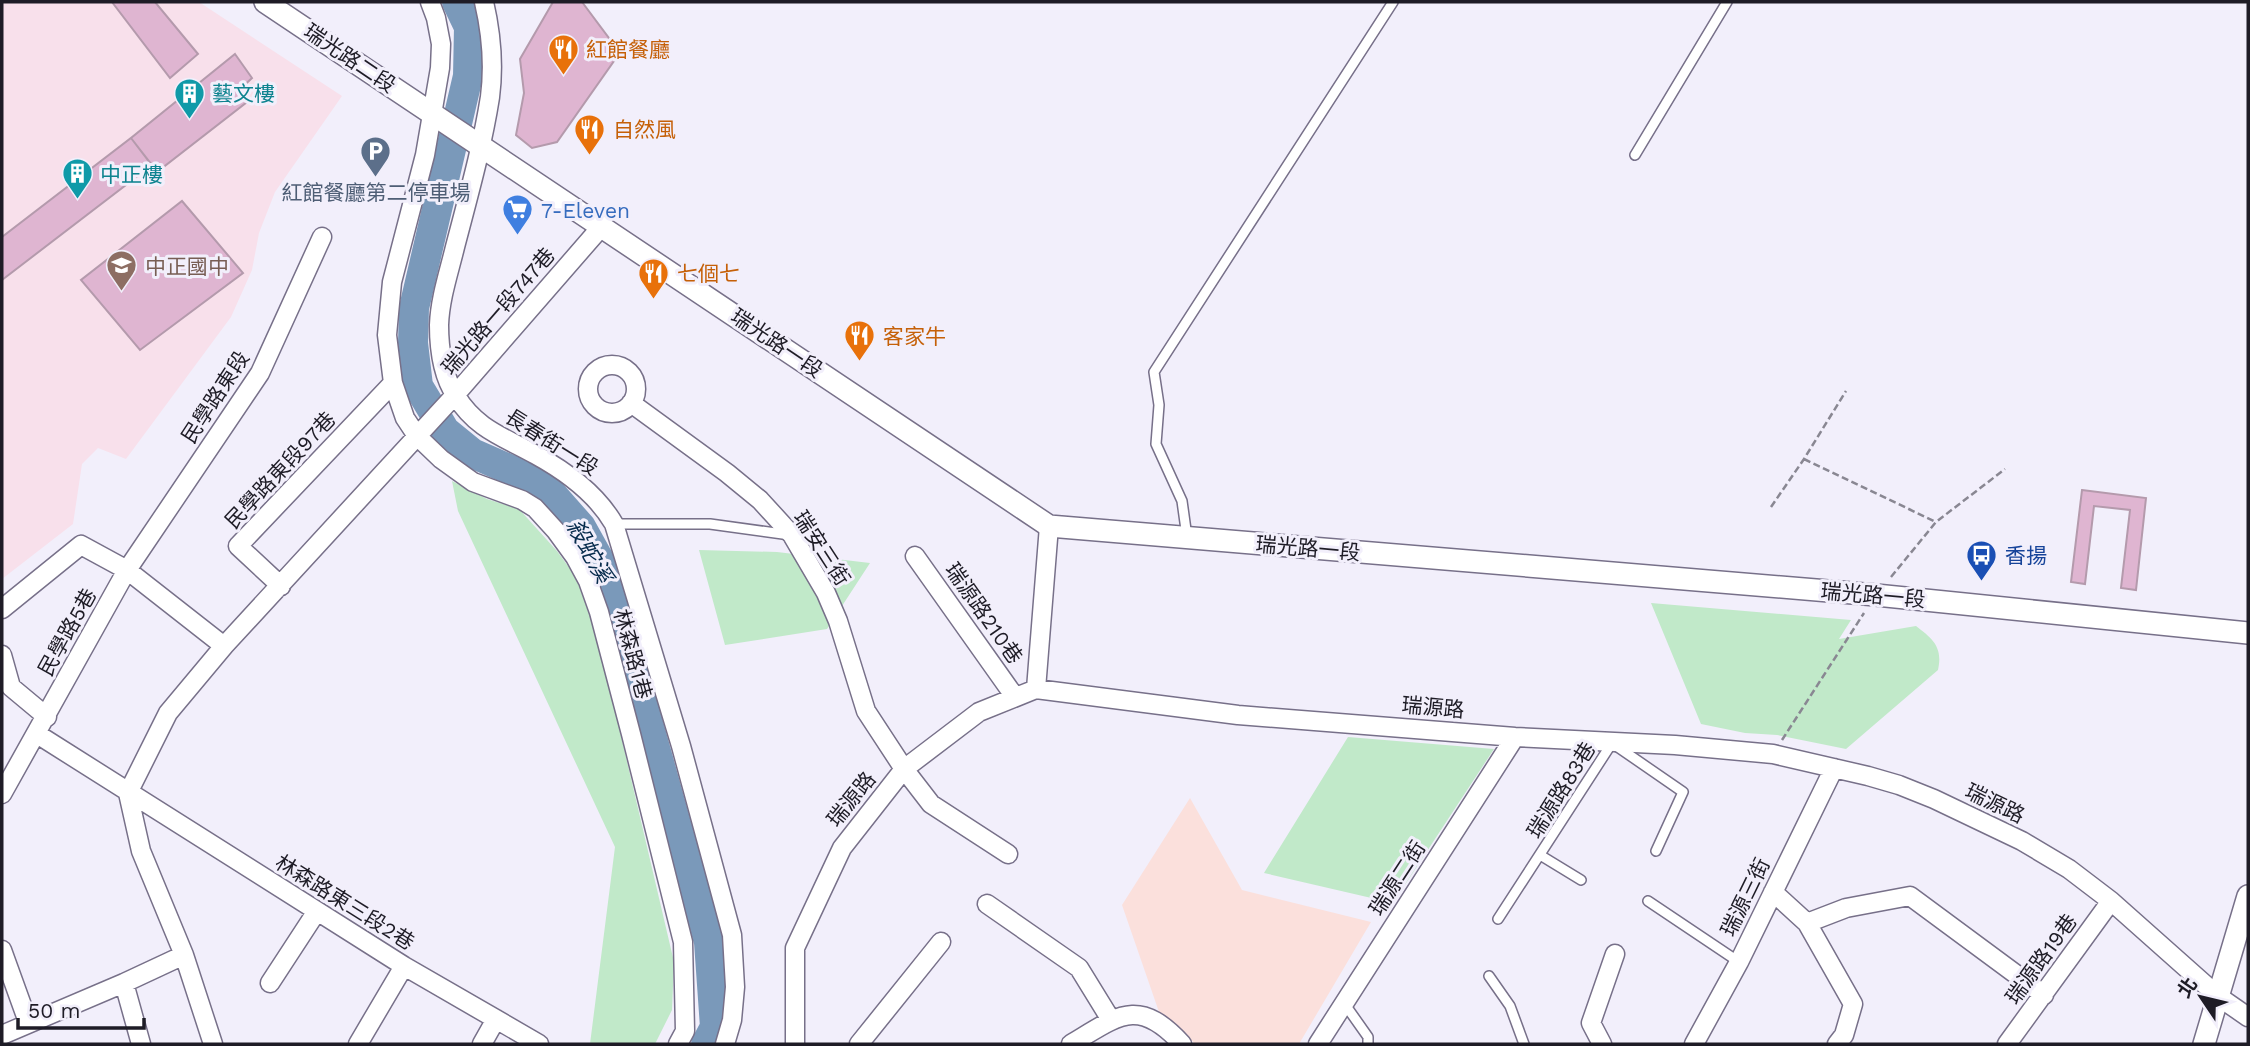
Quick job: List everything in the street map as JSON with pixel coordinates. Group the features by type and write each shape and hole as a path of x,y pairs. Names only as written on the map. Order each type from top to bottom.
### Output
{"street":[{"name":"瑞光路二段","path":"265,2 481,145"},
{"name":"林森路1巷","path":"430,2 441,44 440,68 434,114 391,291 387,335 393,383 398,401 416,436 441,459 473,482 522,500 535,508 575,557 588,581 599,611 683,942 685,1031 678,1044"},
{"name":"長春街一段","path":"484,2 490,37 490,94 481,145 443,295 439,324 440,350 455,395 477,423 566,473 593,495 614,524 681,746 732,935 735,987 732,1020 725,1044"},
{"name":"瑞光路一段","path":"481,145 1049,526 1876,594 2248,633"},
{"name":"瑞光路一段747巷","path":"416,436 602,226"},
{"name":"民學路東段","path":"127,570 260,373 322,237"},
{"name":"民學路東段97巷","path":"281,586 238,546 393,383"},
{"name":"瑞安三街","path":"631,403 760,500 792,535 827,593 866,711 904,769 931,804 1008,854"},
{"path":"213,1044 184,955 141,851 128,793 168,713 224,646 416,436"},
{"path":"1036,689 1049,526"},
{"path":"2,609 81,545 127,570 224,646"},
{"name":"瑞源路210巷","path":"915,556 1015,697"},
{"name":"民學路5巷","path":"2,794 127,570"},
{"path":"2,655 11,687 47,717"},
{"name":"瑞源路","path":"795,1044 795,948 842,848 904,769 979,712 1036,689 1238,715 1773,754 1899,785 1947,805 2046,855 2111,901 2219,996 2248,1017"},
{"name":"林森路東三段2巷","path":"37,734 404,966 539,1044"},
{"name":"瑞源二街","path":"1318,1044 1516,737"},
{"name":"瑞源三街","path":"1694,1044 1739,962 1834,768"},
{"path":"1773,892 1807,923 1853,1004 1844,1035 1837,1044"},
{"path":"1807,923 1846,908 1910,896 2044,995"},
{"path":"2204,1044 2248,896"},
{"name":"瑞源路19巷","path":"2007,1044 2111,901"},
{"path":"987,904 1079,968 1111,1020"},
{"path":"270,983 317,911"},
{"path":"859,1044 941,942"},
{"path":"2,950 28,1022"},
{"path":"1602,1044 1591,1023 1615,954"},
{"path":"2,1035 184,955"},
{"path":"358,1044 404,966"},
{"path":"124,983 141,1044"},
{"path":"1071,1044 1111,1020 1129,1013 1151,1017 1182,1044"},
{"path":"482,1044 496,1019"}],"lane":[{"path":"1187,538 1182,501 1156,444 1159,405 1154,372 1393,2"},
{"path":"1636,155 1727,2"},
{"path":"614,524 710,524 792,535"},
{"path":"1612,743 1683,792 1656,851"},
{"name":"瑞源路83巷","path":"1498,919 1612,743"},
{"path":"1540,855 1581,880"},
{"path":"1648,901 1739,962"},
{"path":"1489,976 1510,1006 1524,1044"},
{"path":"1344,1003 1368,1037 1368,1044"}],"path":[{"path":"1771,507 1846,391"},
{"path":"1804,459 1936,522"}],"shaded area":[{"name":"中正國中","path":"2,2 199,2 342,96 275,192 259,233 252,270 231,317 126,459 98,448 82,464 73,524 2,579"},
{"path":"1190,798 1242,890 1371,922 1299,1044 1195,1044 1178,1026 1159,1012 1122,905"}],"green space":[{"path":"452,481 487,499 519,509 557,551 576,577 599,642 674,962 672,1010 655,1044 590,1044 615,847 458,511"},
{"path":"699,550 777,552 870,563 827,629 725,645"},
{"path":"1651,603 1851,620 1839,639 1916,626 1938,649 1938,670 1846,749 1701,724"},
{"path":"1348,737 1494,749 1393,903 1264,873"}],"building":[{"path":"112,2 155,2 198,54 170,78"},
{"name":"紅館餐廳","path":"553,2 582,2 621,51 557,142 532,148 516,135 524,93 520,59"},
{"name":"藝文樓","path":"235,54 252,78 238,91 247,102 157,172 131,138"},
{"name":"中正樓","path":"131,138 152,165 2,280 2,237"},
{"path":"182,201 243,273 140,350 81,280"},
{"path":"2082,490 2146,498 2136,590 2121,588 2130,510 2094,506 2085,584 2071,582"}],"waterway":[{"name":"殺蛇溪","path":"457,2 469,27 468,76 414,308 413,343 418,386 445,431 472,453 543,484 581,527 606,572 709,942 715,1027 706,1044"}],"place":[{"name":"紅館餐廳","path":"563,76"},
{"name":"藝文樓","path":"189,120"},
{"name":"自然風","path":"590,156"},
{"name":"紅館餐廳第二停車場","path":"376,179"},
{"name":"中正樓","path":"77,201"},
{"name":"7-Eleven","path":"518,237"},
{"name":"中正國中","path":"122,293"},
{"name":"七個七","path":"654,300"},
{"name":"客家牛","path":"860,363"},
{"name":"香揚","path":"1982,582"}]}
